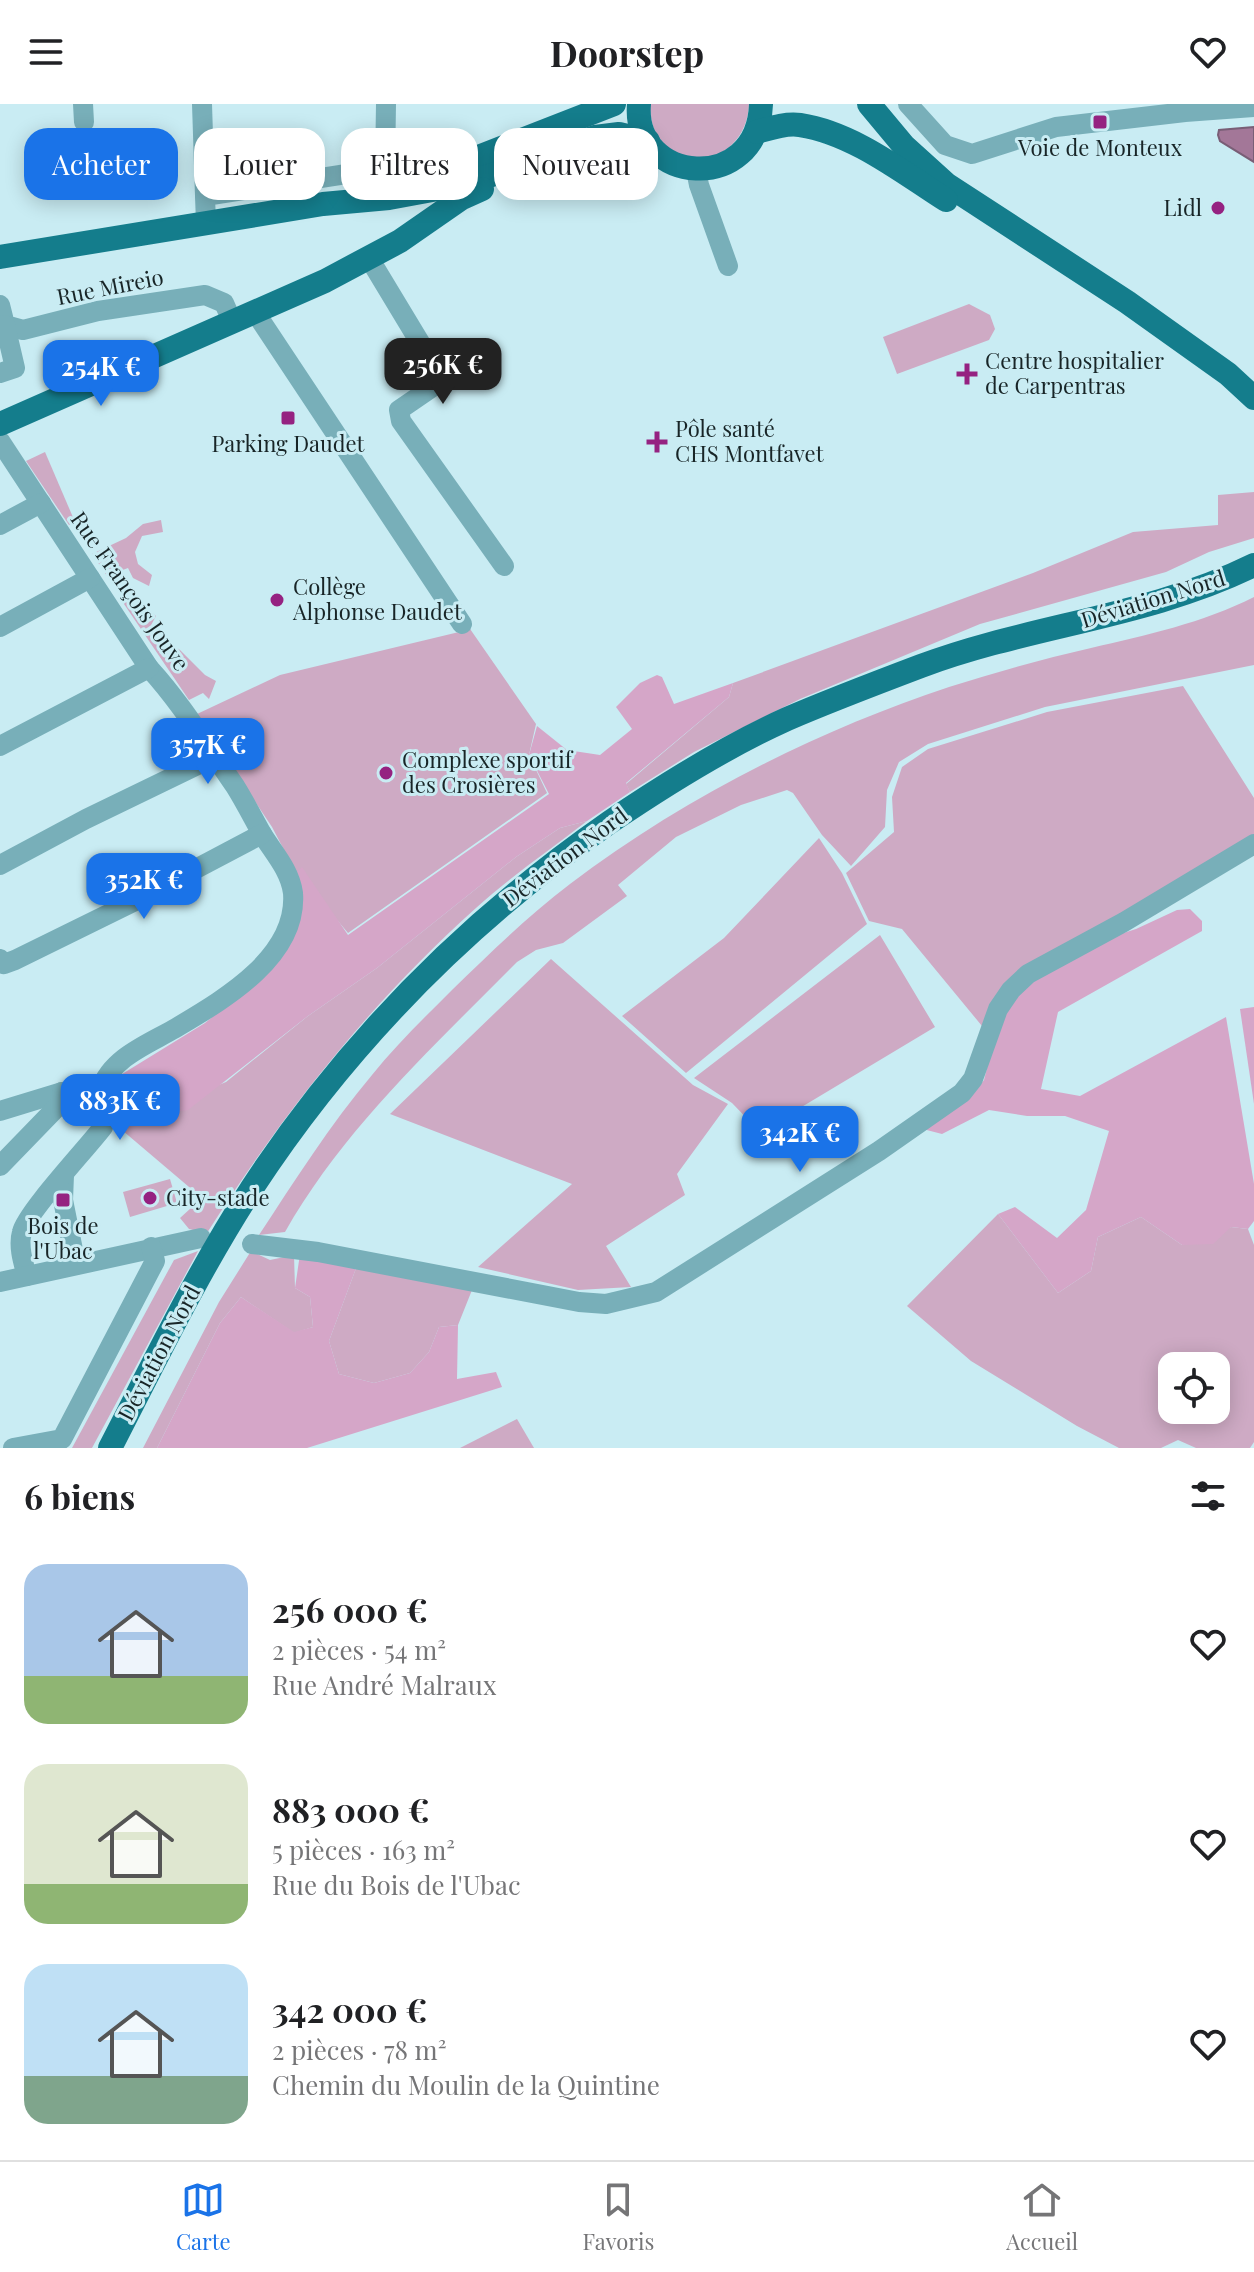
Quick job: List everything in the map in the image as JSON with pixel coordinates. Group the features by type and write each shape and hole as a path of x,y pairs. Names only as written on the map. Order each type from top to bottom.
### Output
{"main road":[{"path":"556,128 614,104"},
{"path":"639,104 642,128"},
{"path":"658,151 668,161 696,170 710,169 735,159 750,145 757,132 761,104"},
{"path":"869,104 925,166 1010,227 1127,302 1251,393"},
{"path":"757,132 798,124 829,133 865,150 976,218 991,225 1010,227"},
{"path":"323,204 453,167 494,152"},
{"path":"0,424 325,281 400,241 462,198 494,183"},
{"path":"0,257 323,204 367,200"},
{"path":"394,200 403,215 399,233"},
{"path":"369,258 438,200"},
{"path":"1228,578 1233,564 1254,554"},
{"name":"Déviation Nord","path":"110,1448 209,1259 300,1119 367,1035 406,993 505,900 564,854 649,795 785,720 925,665 1018,637 1168,599 1228,578 1254,565"},
{"name":"Déviation Nord","path":"127,1448 226,1261 265,1196 323,1114 382,1042 448,973 560,876 680,795 763,748 861,705 964,667 1144,623 1230,595 1254,583"}],"street":[{"path":"202,104 203,128"},
{"path":"325,177 385,168 386,104"},
{"path":"908,104 945,145 972,154 1056,127 1254,107"},
{"path":"696,170 728,266"},
{"path":"205,200 206,223"},
{"path":"369,258 439,374 434,386 399,410 401,421 504,566"},
{"name":"Rue Mireio","path":"2,318 23,330 98,311 205,295 244,316 462,624"},
{"path":"0,373 15,368 2,318"},
{"name":"Rue François Jouve","path":"0,441 149,668 176,698 250,809 289,877 293,893 288,924 274,952 242,982 200,1013 117,1063 101,1089"},
{"path":"0,525 41,503"},
{"path":"0,627 90,578"},
{"path":"0,746 149,668"},
{"path":"0,865 214,757"},
{"path":"2,962 135,901 262,834"},
{"path":"252,1244 318,1252 579,1302 606,1304 656,1292 879,1151 962,1093 973,1079 998,1009 1011,990 1028,974 1124,922 1254,844"},
{"path":"0,1111 62,1092 101,1089 107,1114 106,1120 24,1225 21,1253 27,1276"},
{"path":"0,1166 61,1103 62,1092"},
{"path":"64,1175 62,1191 76,1265"},
{"path":"0,1234 44,1215 66,1220"},
{"path":"0,1282 201,1238"},
{"path":"13,1448 62,1439 155,1261 151,1247"}],"shaded area":[{"path":"649,104 749,104 746,123 738,138 727,149 713,156 698,159 669,149 658,136 658,128 652,124"},
{"path":"1254,127 1254,162 1220,141 1218,135 1219,130"},
{"path":"969,304 990,315 995,329 989,340 897,374 883,337"},
{"path":"45,452 75,522 69,525 26,461"},
{"path":"1254,492 1254,538 1209,552 1166,572 980,624 800,699 694,752 630,792 626,784 729,697 733,683 1033,573 1133,532 1218,525 1218,495"},
{"path":"161,520 163,532 142,536 135,552 138,564 152,575 149,586 133,578 128,568 107,576 92,554 126,538 143,524"},
{"path":"1254,597 1254,665 1045,707 928,744 899,762 887,790 885,827 851,866 822,835 793,793 787,790 741,805 676,837 618,885 627,896 563,943 536,950 517,962 362,1123 334,1158 285,1232 259,1235 342,1113 411,1031 539,909 613,853 658,824 752,770 849,724 949,687 1174,627"},
{"path":"127,598 143,605 156,616 149,629 180,650 205,675 216,681 209,699 203,693 189,700 124,604"},
{"name":"Complexe sportif des Crosières","path":"468,626 536,724 529,755 547,793 348,933 293,867 272,827 197,714 280,675 459,632"},
{"path":"657,675 662,677 674,704 733,683 729,697 626,783 630,792 587,821 560,828 516,857 377,968 308,1016 188,1110 144,1116 117,1112 107,1094 114,1079 205,1023 268,971 295,874 302,867 348,935 549,794 529,755 537,726 567,750 600,755 632,729 616,707 640,683"},
{"path":"1183,686 1254,798 1254,837 982,1026 902,929 869,921 846,873 894,832 892,797 902,767 928,749 1047,712"},
{"path":"587,821 516,874 437,944 330,1061 266,1145 207,1233 189,1229 180,1218 202,1198 116,1125 117,1112 144,1116 226,1082 308,1016 377,968 516,857 560,828"},
{"path":"819,838 842,873 867,924 686,1073 622,1016 724,938"},
{"path":"1190,909 1202,921 1202,931 1058,1012 1041,1089 1080,1096 1226,1017 1254,1184 1254,1221 1248,1229 1231,1227 1213,1244 1182,1245 1141,1217 1098,1237 1091,1271 1058,1293 998,1214 1015,1207 1057,1238 1086,1210 1109,1131 1065,1116 1027,1116 989,1110 942,1134 919,1128 970,1098 984,1080 998,1024 1018,988 1092,943 1136,929 1177,910"},
{"path":"880,935 935,1027 760,1132 732,1103 694,1078"},
{"path":"551,959 693,1085 728,1104 677,1174 685,1195 606,1246 631,1287 578,1290 478,1267 572,1184 390,1114"},
{"path":"1254,1007 1254,1104 1240,1009"},
{"name":"City-stade","path":"170,1179 177,1203 130,1217 123,1192"},
{"path":"998,1214 1058,1293 1091,1271 1098,1237 1141,1217 1182,1245 1231,1227 1248,1229 1254,1245 1254,1442 1250,1448 1196,1448 1178,1440 1161,1448 1119,1448 971,1361 907,1306"},
{"path":"198,1251 92,1448 72,1448 174,1260"},
{"path":"251,1251 270,1260 294,1255 295,1288 310,1297 313,1327 294,1333 241,1297 220,1323 157,1448 143,1448 219,1302"},
{"path":"300,1254 358,1263 329,1341 339,1374 374,1383 410,1373 429,1352 439,1327 458,1325 457,1379 496,1372 502,1387 307,1448 157,1448 220,1323 241,1297 294,1332 313,1327 310,1297 295,1288"},
{"path":"358,1263 472,1290 458,1325 439,1327 429,1352 410,1373 374,1383 339,1374 329,1341"},
{"path":"517,1419 534,1448 460,1448"}],"place":[{"name":"Voie de Monteux","path":"1100,122"},
{"name":"Lidl","path":"1218,208"},
{"name":"Centre hospitalier de Carpentras","path":"967,374"},
{"name":"Parking Daudet","path":"288,418"},
{"name":"Pôle santé CHS Montfavet","path":"657,442"},
{"name":"Collège Alphonse Daudet","path":"277,600"},
{"name":"Complexe sportif des Crosières","path":"386,773"},
{"name":"City-stade","path":"150,1198"},
{"name":"Bois de l'Ubac","path":"63,1200"}]}
